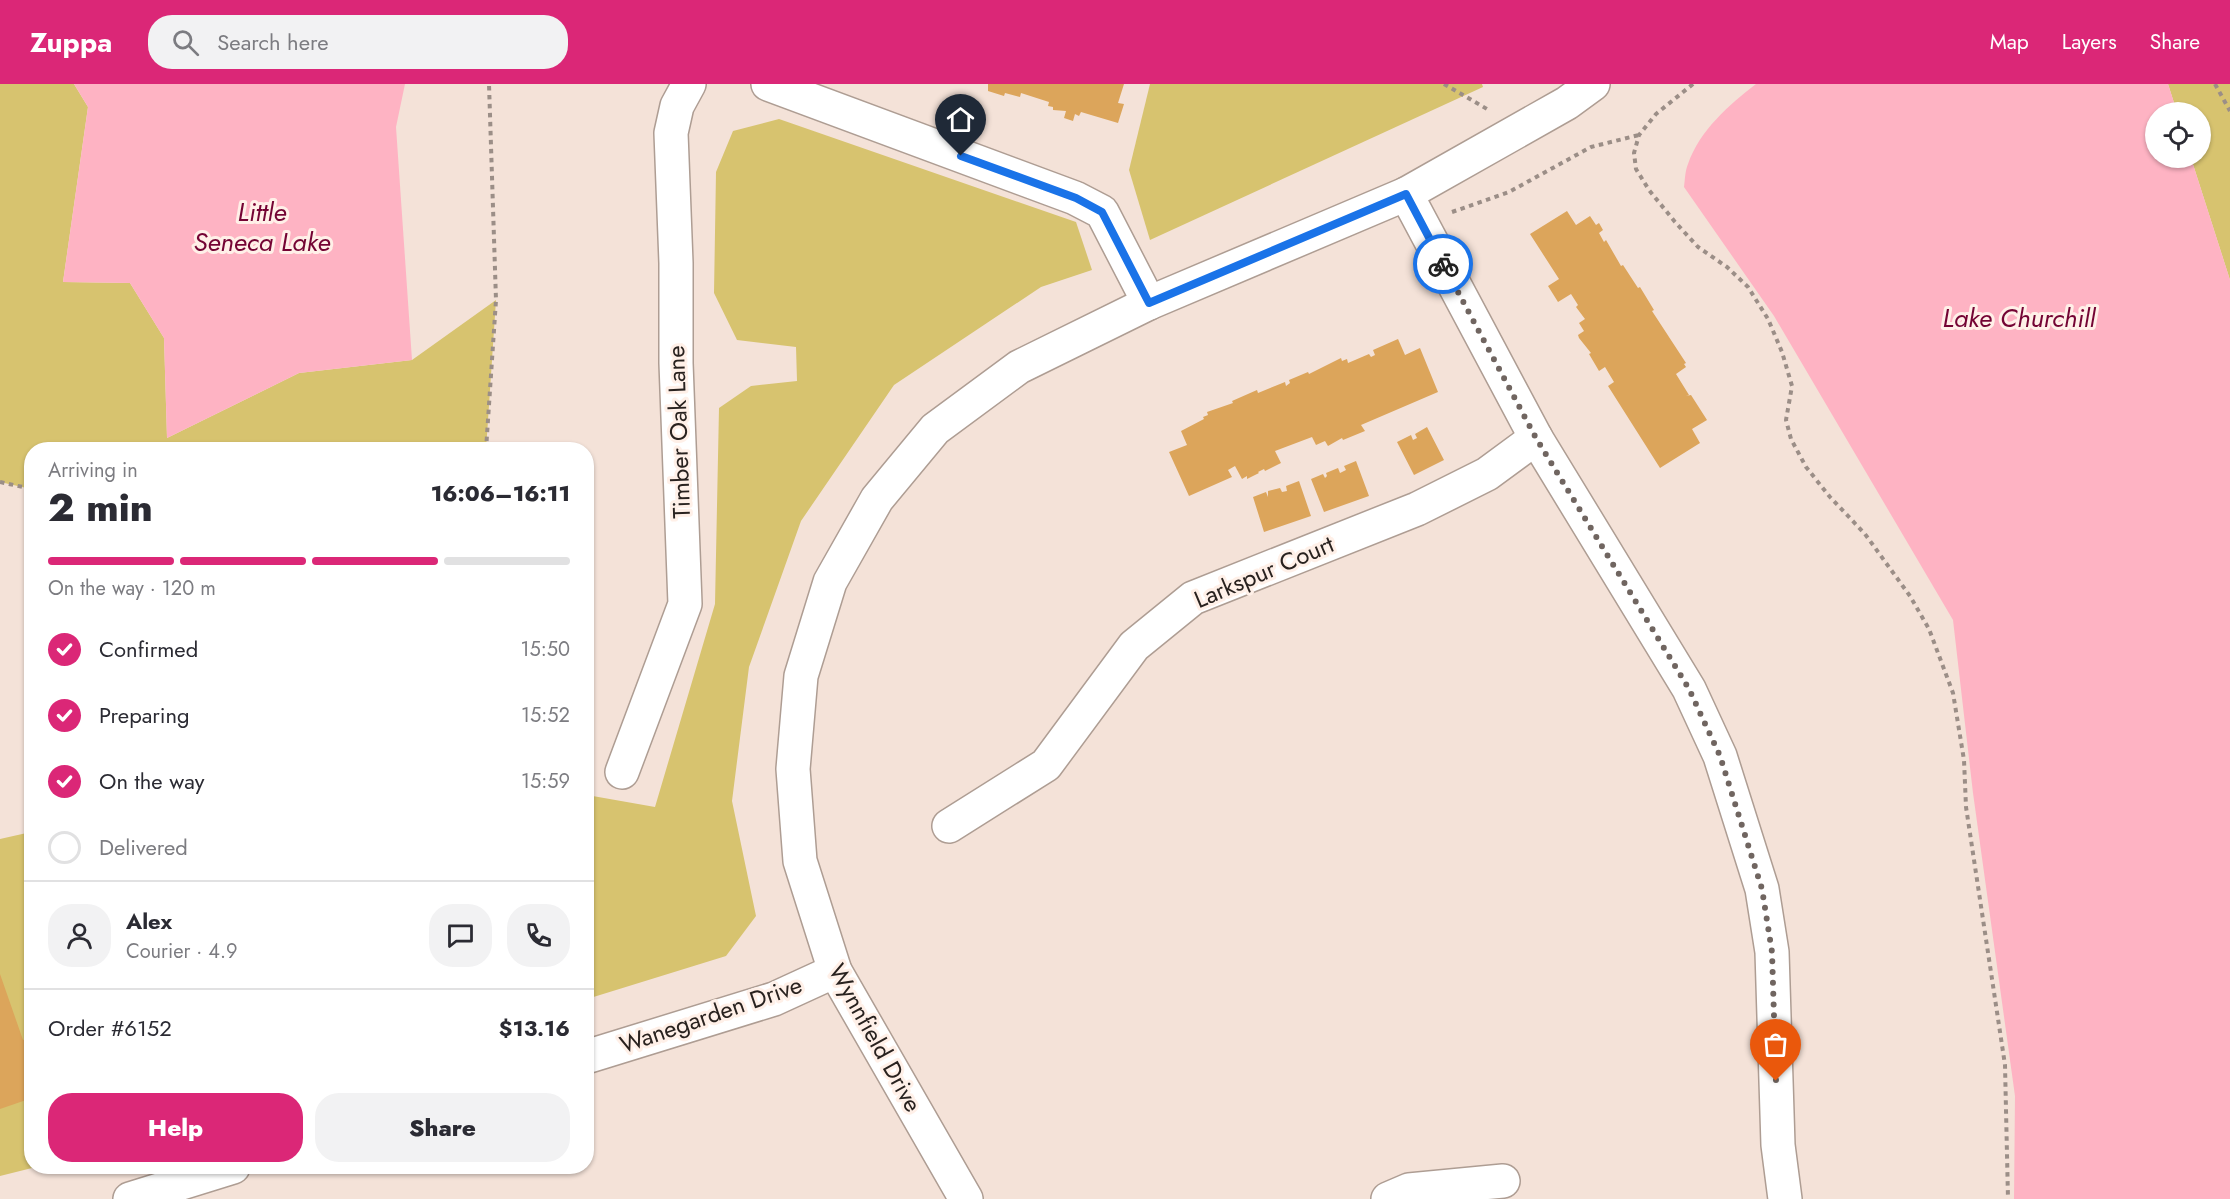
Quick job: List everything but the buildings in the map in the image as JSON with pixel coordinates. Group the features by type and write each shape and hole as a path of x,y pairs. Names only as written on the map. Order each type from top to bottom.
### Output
{"street":[{"name":"Timber Oak Lane","path":"622,772 685,604 676,363 671,133 677,106 688,84"},
{"path":"768,84 1076,198 1102,212 1149,303"},
{"name":"Wynnfield Drive","path":"966,1199 835,970 800,861 793,769 801,676 830,582 877,499 935,429 1019,367 1149,303 1406,194 1568,103 1593,84"},
{"path":"1406,194 1536,438 1689,689 1720,756 1762,889 1772,952 1778,1145 1785,1199"},
{"name":"Larkspur Court","path":"950,826 1046,765 1134,646 1193,598 1417,509 1487,474 1536,438"},
{"name":"Wanegarden Drive","path":"594,1055 774,999 835,970"},
{"path":"130,1199 210,1174"},
{"path":"1388,1199 1409,1190 1503,1181"}],"path":[{"path":"487,442 496,300 489,84"},
{"path":"1444,84 1521,129"},
{"path":"1693,84 1656,114 1639,135 1634,153 1636,169 1648,190 1674,222 1698,247 1727,267 1748,286 1768,319 1782,352 1792,386 1786,420 1791,439 1806,467 1830,497 1865,534 1910,596 1929,629 1953,693 1964,760 1966,807 2005,1065 2008,1199"},
{"path":"2215,84 2230,111"},
{"path":"1424,228 1459,208 1509,192 1591,147 1639,135"},
{"path":"0,482 24,487"}],"shaded area":[{"path":"0,84 74,84 88,107 63,282 130,283 164,338 167,438 299,373 412,360 496,300 487,442 24,442 24,487 0,482"},
{"path":"1150,84 1482,84 1483,87 1150,240 1129,170"},
{"path":"2168,84 2230,84 2230,280 2194,168 2211,168 2211,102 2174,102"},
{"path":"779,119 1076,222 1092,270 1041,287 894,385 801,521 749,667 732,801 756,916 726,956 594,997 594,796 655,807 715,604 719,408 751,386 797,381 796,347 737,340 714,293 716,172 733,131"},
{"path":"24,834 24,1170 0,1176 0,839"}],"water":[{"name":"Little Seneca Lake","path":"74,84 405,84 396,127 412,360 299,373 167,438 164,338 130,283 63,282 88,107"},
{"name":"Lake Churchill","path":"1756,84 2168,84 2174,102 2145,102 2145,168 2194,168 2230,280 2230,1199 2014,1199 2015,1096 1973,793 1953,620 1774,316 1684,187 1687,167 1700,140 1716,119"}],"way so far":[{"path":"1443,264 1536,438 1689,689 1720,756 1762,889 1772,952 1776,1081"}],"route":[{"path":"961,156 1076,198 1102,212 1149,303 1406,194 1443,264"}]}
